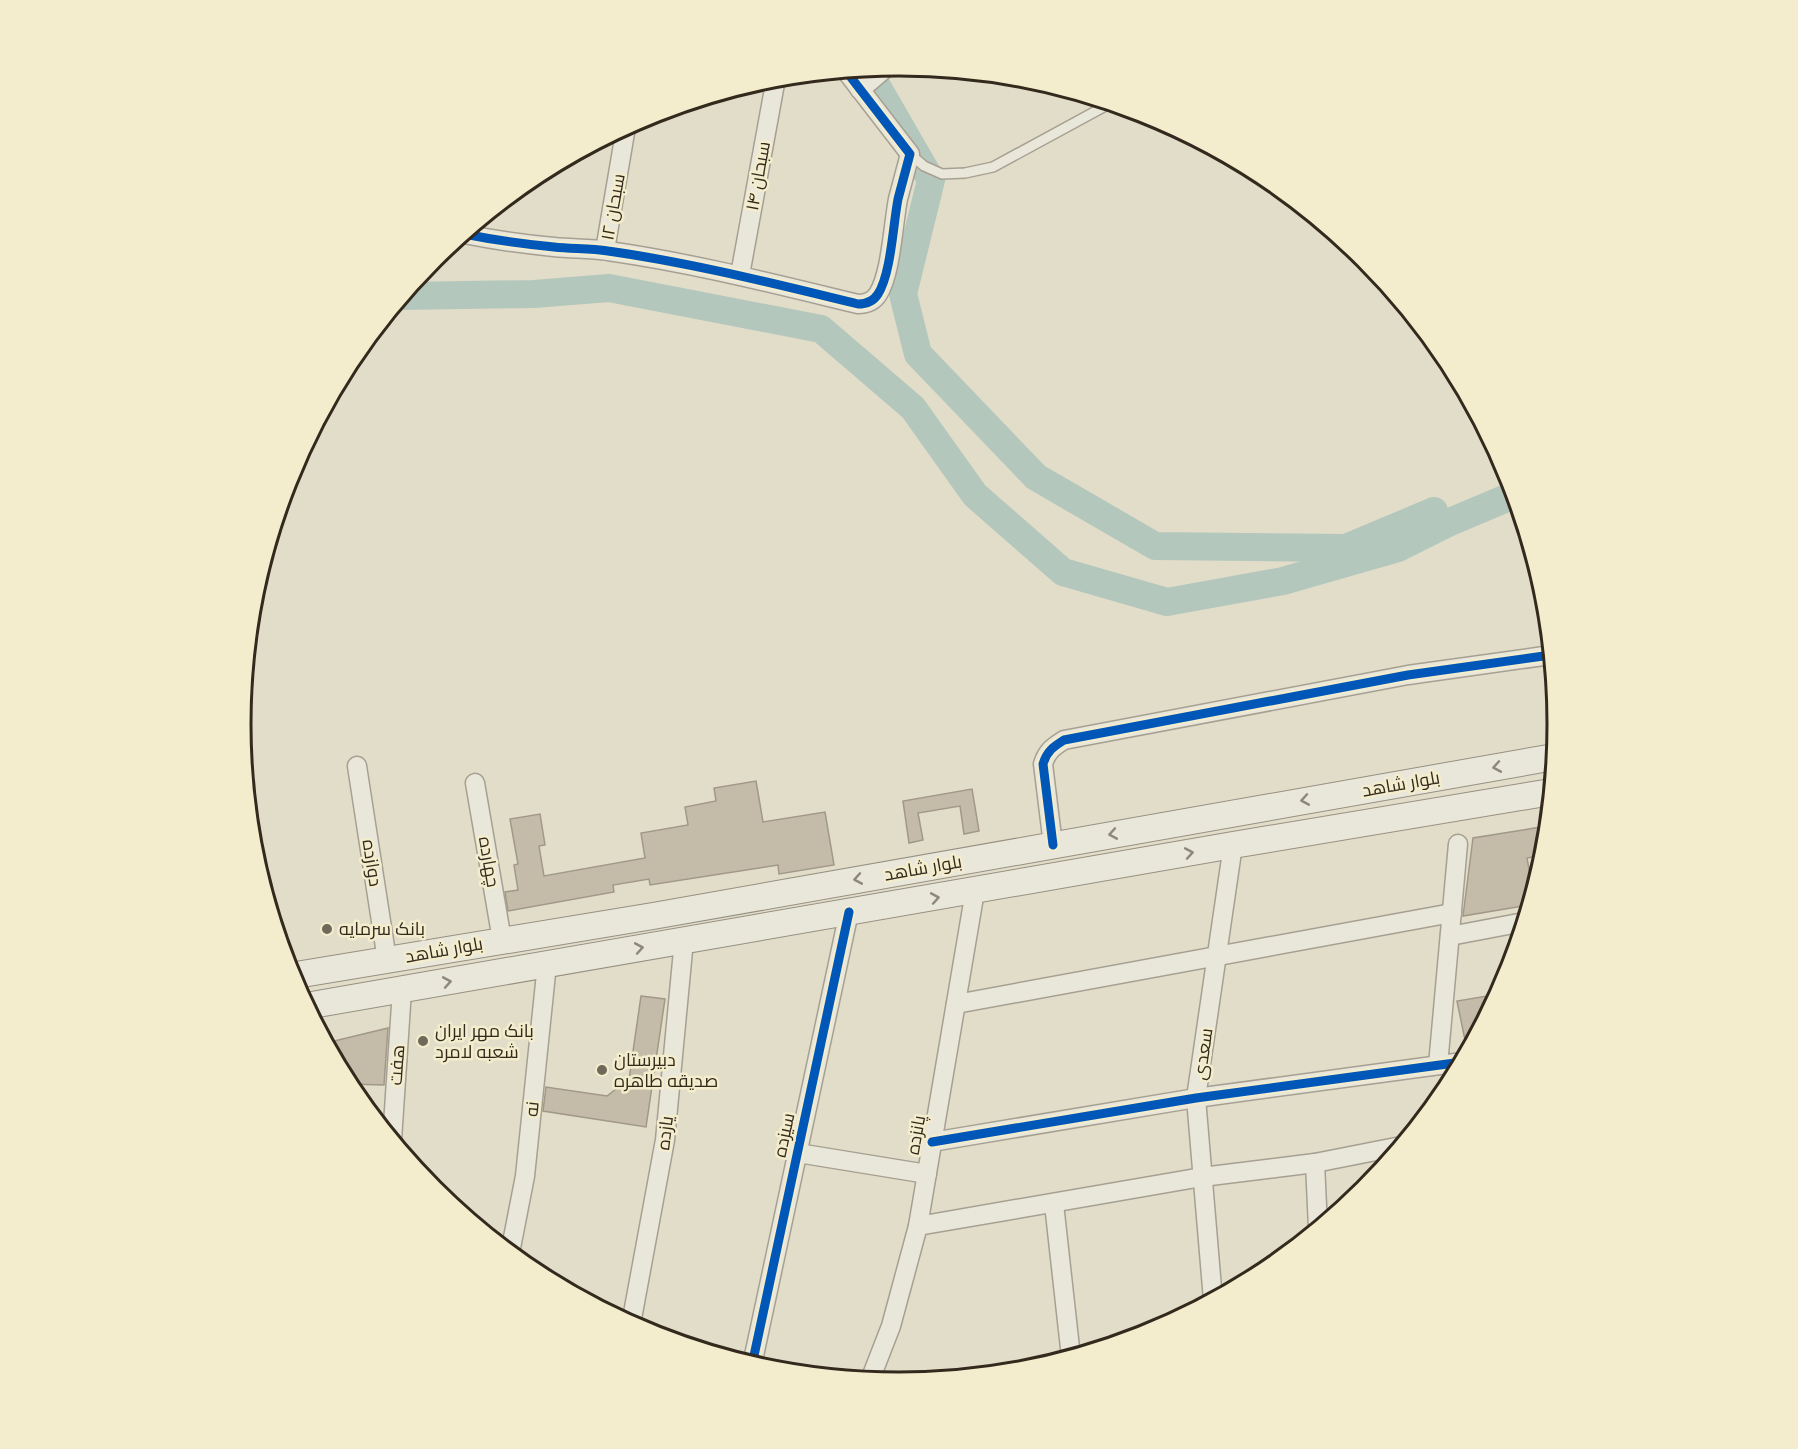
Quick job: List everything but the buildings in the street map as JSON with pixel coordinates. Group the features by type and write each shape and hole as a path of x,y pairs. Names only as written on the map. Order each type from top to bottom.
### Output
{"main road":[{"name":"بلوار شاهد","path":"301,974 664,914 1546,758"},
{"name":"بلوار شاهد","path":"315,1005 1543,793"},
{"path":"895,873 901,904"},
{"path":"342,967 349,999"}],"street":[{"path":"860,90 875,77"},
{"path":"473,236 502,242 556,248 605,250 656,258 740,275 858,304 867,304 874,299 885,279 898,199 910,154 852,79"},
{"name":"سبحان ۱۴","path":"740,275 774,89"},
{"name":"سبحان ۱۲","path":"605,250 624,138"},
{"path":"1053,844 1043,764 1046,753 1064,740 1408,675 1543,656"},
{"name":"دوازده","path":"357,766 387,960"},
{"name":"چهارده","path":"475,783 502,940"},
{"path":"1438,1065 1458,844"},
{"name":"سعدی","path":"1212,1292 1196,1098 1233,845"},
{"name":"پانزده","path":"873,1371 891,1326 918,1226 975,891"},
{"name":"سیزده","path":"754,1355 849,912"},
{"path":"956,1004 1452,913"},
{"path":"1450,936 1516,924"},
{"name":"یازده","path":"633,1315 665,1140 684,940"},
{"name":"نه","path":"512,1244 525,1176 547,964"},
{"name":"هفت","path":"393,1128 402,990"},
{"path":"932,1142 1196,1098 1451,1063"},
{"path":"918,1226 1202,1177 1315,1163 1389,1148"},
{"path":"798,1153 927,1174"},
{"path":"1315,1163 1318,1219"},
{"path":"1054,1204 1070,1349"}],"lane":[{"path":"910,154 924,166 942,174 965,173 993,167 1100,109"}],"waterway":[{"path":"872,77 931,180 903,294 918,354 1036,477 1155,546 1346,548 1434,511"},
{"path":"413,296 534,294 609,288 821,329 913,408 975,495 1063,572 1167,602 1283,581 1398,548 1450,522 1506,498"}],"cycle path":[{"path":"474,236 640,256 858,304 869,302 878,294 886,274 898,199 910,154 852,78"},
{"path":"1053,845 1043,764 1051,750 1064,740 1408,675 1543,656"},
{"path":"754,1355 849,912"},
{"path":"932,1142 1196,1098 1451,1064"}],"place":[{"name":"بانک سرمایه","path":"327,929"},
{"name":"بانک مهر ایران شعبه لامرد","path":"423,1041"},
{"name":"دبیرستان صدیقه طاهره","path":"602,1070"}]}
